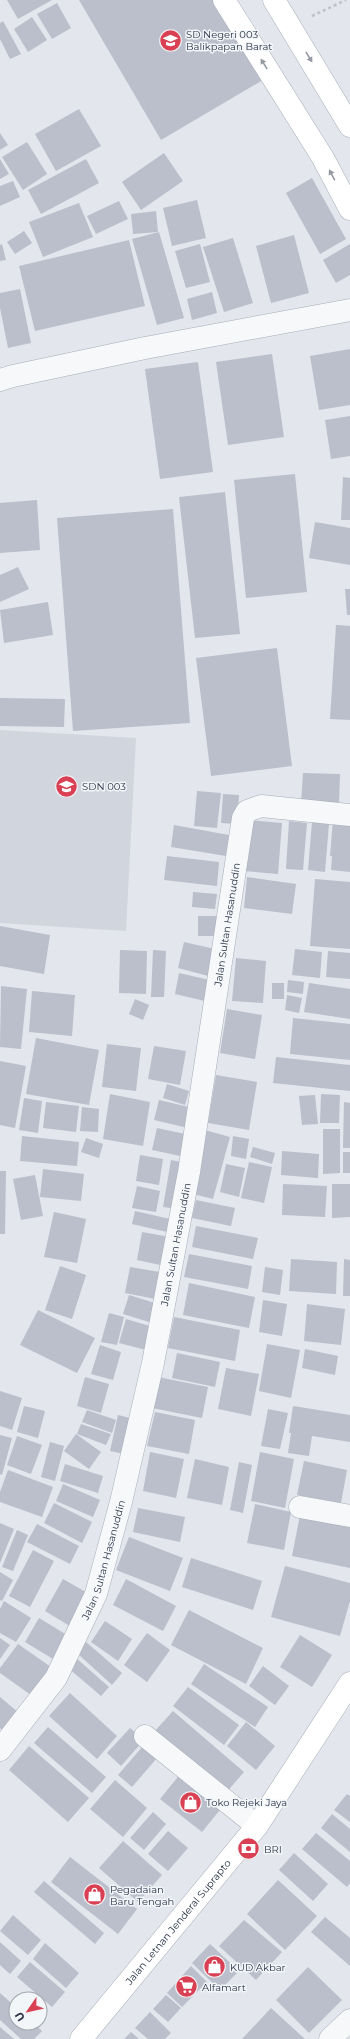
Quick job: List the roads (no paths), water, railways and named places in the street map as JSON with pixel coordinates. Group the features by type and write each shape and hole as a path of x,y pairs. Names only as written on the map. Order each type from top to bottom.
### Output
{"main road":[{"path":"224,0 323,158 350,209"},
{"path":"274,0 350,126"},
{"name":"Jalan Letnan Jenderal Suprapto","path":"81,2039 257,1826 350,1683"}],"street":[{"path":"0,380 145,348 350,310"},
{"name":"Jalan Sultan Hasanuddin","path":"0,1750 56,1678 96,1594 121,1502 153,1363 189,1172 243,818 247,812 261,806 350,815"},
{"path":"300,1507 350,1516"},
{"path":"146,1736 257,1826"}],"place":[{"name":"SD Negeri 003 Balikpapan Barat","path":"171,40"},
{"name":"SDN 003","path":"67,786"},
{"name":"Toko Rejeki Jaya","path":"191,1802"},
{"name":"BRI","path":"248,1849"},
{"name":"Pegadaian Baru Tengah","path":"94,1895"},
{"name":"KUD Akbar","path":"215,1967"},
{"name":"Alfamart","path":"187,1987"}]}
